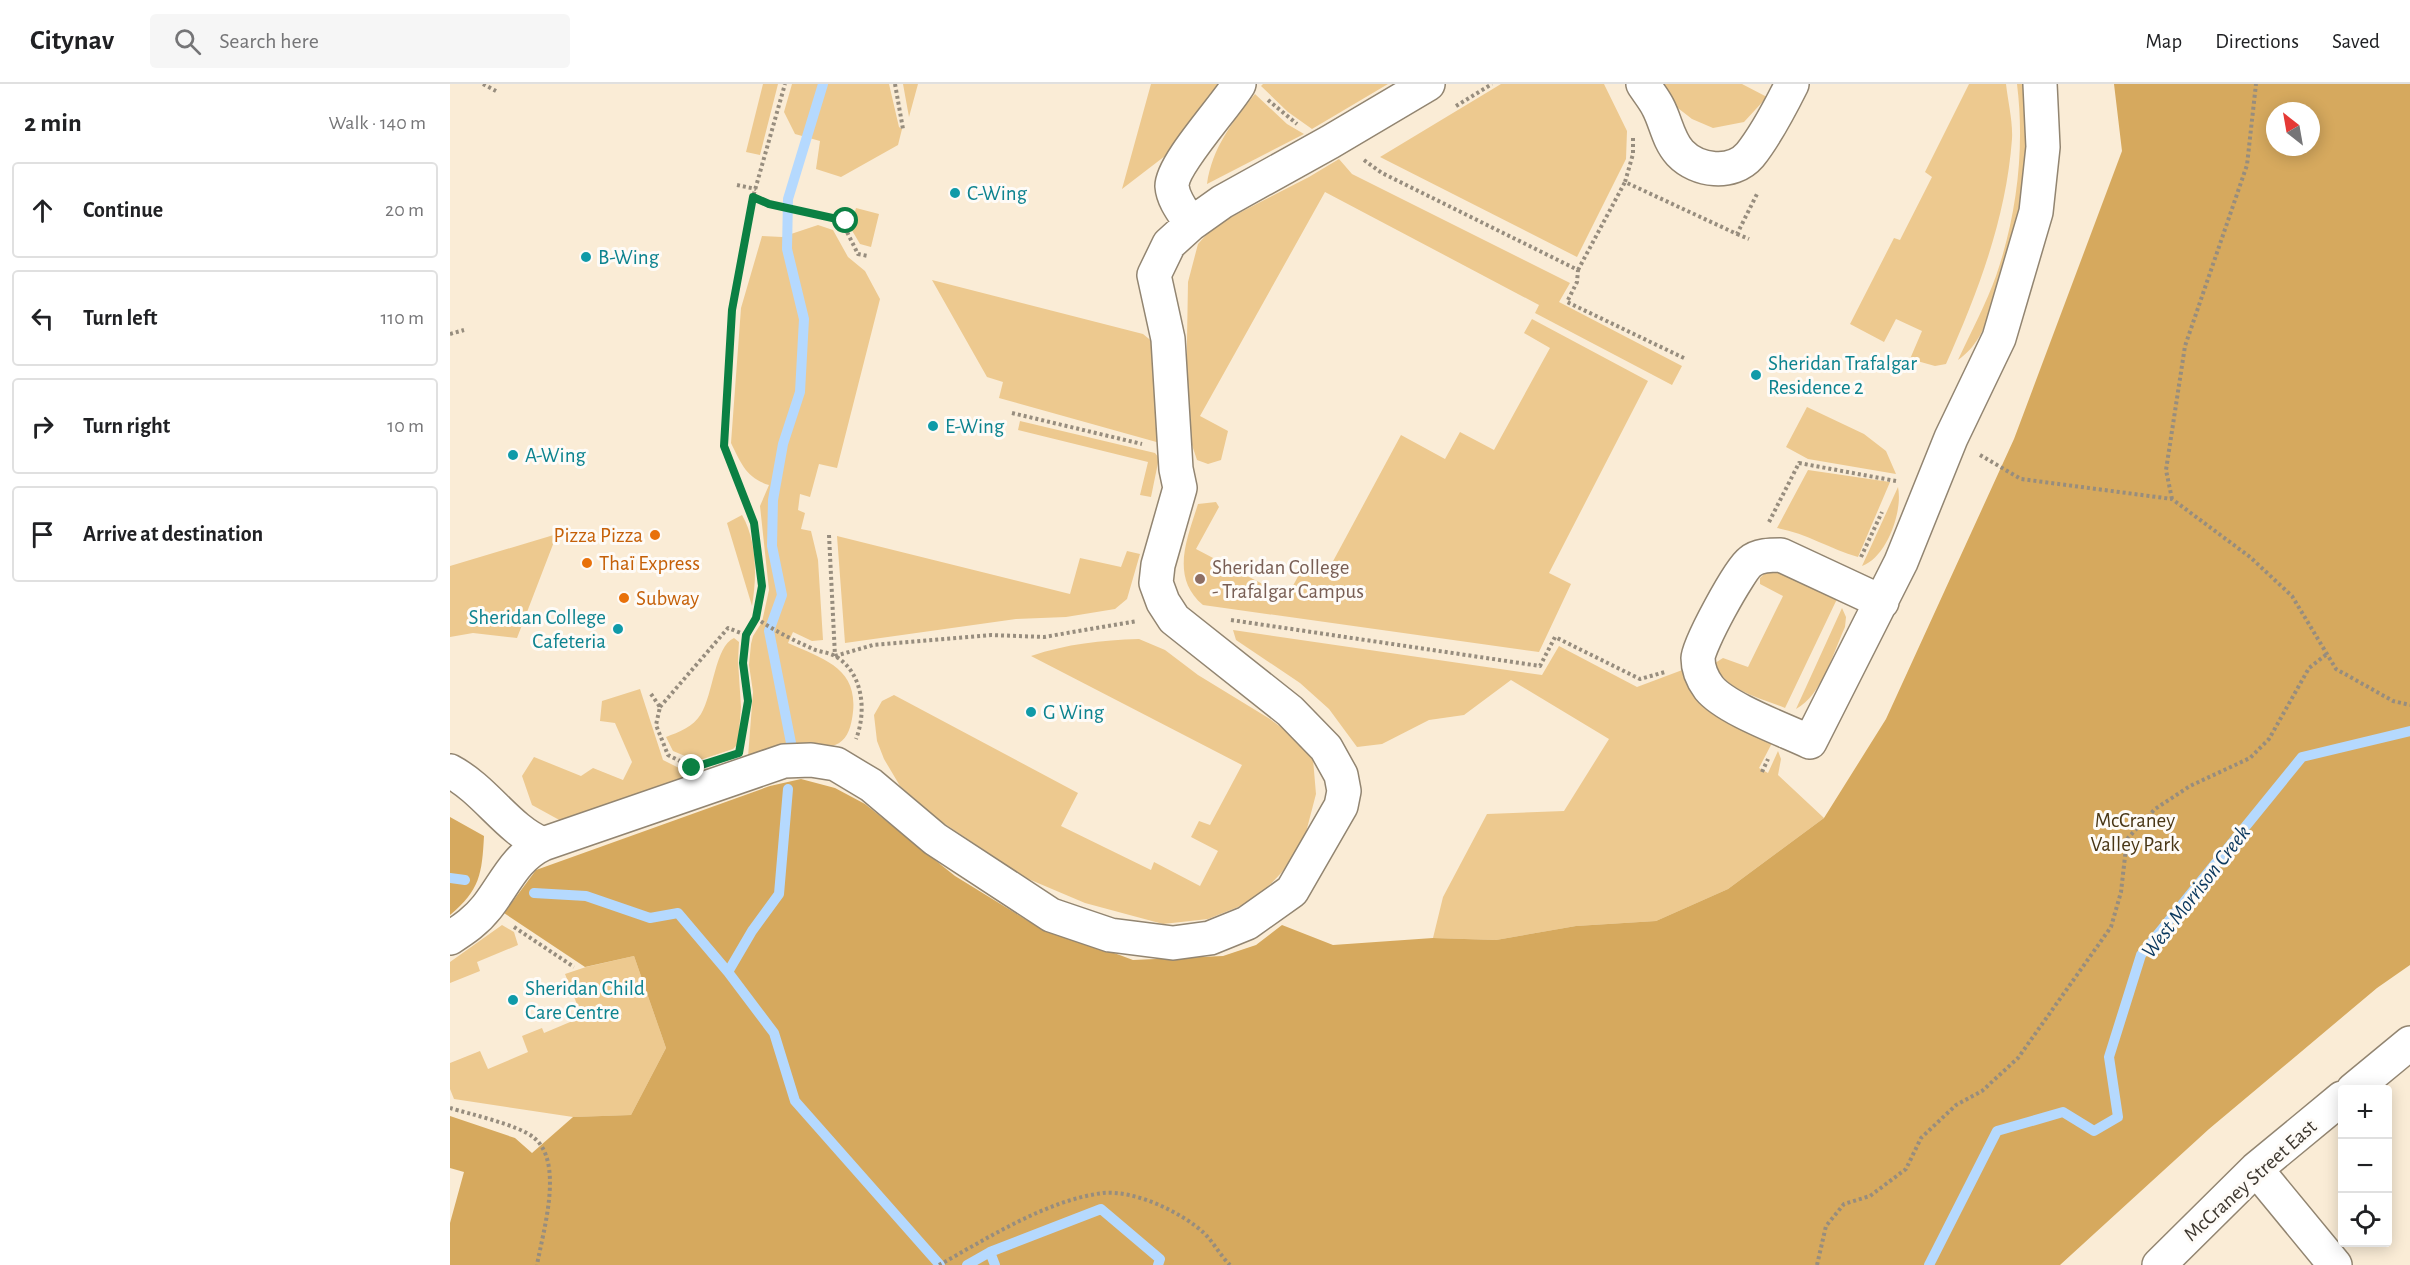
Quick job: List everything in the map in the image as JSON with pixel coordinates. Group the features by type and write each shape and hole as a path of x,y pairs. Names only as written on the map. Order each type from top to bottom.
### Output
{"street":[{"path":"450,938 470,926 487,907 522,858 543,844 784,760 811,760 836,764 871,784 935,839 1051,915 1110,934 1173,943 1210,938 1247,923 1292,891 1341,806 1344,791 1341,775 1326,748 1290,711 1174,619 1163,602 1156,583 1158,565 1180,488 1175,452 1168,339 1154,275 1169,244 1191,224 1222,202 1428,84"},
{"path":"1643,84 1658,108 1671,141 1681,154 1701,166 1722,168 1737,165 1749,157 1792,84"},
{"path":"1882,602 1781,555 1764,555 1750,562 1720,608 1698,656 1701,675 1710,690 1734,706 1810,742 1882,602 1901,562 1951,438 1998,338 2036,212 2043,147 2040,84"},
{"path":"1191,224 1177,202 1172,185 1178,167 1252,90"},
{"path":"450,771 463,778 527,837 543,844"},
{"path":"2358,1085 2410,1042"},
{"name":"McCraney Street East","path":"2158,1265 2256,1169 2338,1102"},
{"path":"2256,1169 2335,1265"}],"path":[{"path":"483,84 496,91"},
{"path":"734,779 748,701 743,663 746,635 756,618 762,586 754,523 724,446 732,310 753,197 785,84"},
{"path":"895,84 903,129"},
{"path":"1450,109 1492,84"},
{"path":"2172,499 2166,471 2185,346 2247,165 2256,84"},
{"path":"1252,90 1302,127"},
{"path":"1374,154 1364,160 1382,173 1578,270"},
{"path":"1625,182 1578,270 1577,282 1567,302 1686,359"},
{"path":"737,185 756,189"},
{"path":"753,197 769,204 846,221 845,228 858,254 868,256"},
{"path":"1737,234 1749,239"},
{"path":"450,334 464,330"},
{"path":"1012,413 1175,452"},
{"path":"1951,438 2021,479 2172,499 2250,557 2292,596 2336,669 2392,701 2410,705"},
{"path":"1768,525 1799,463 1897,480 1892,490"},
{"path":"1858,564 1882,511"},
{"path":"829,535 835,656"},
{"path":"756,618 815,650 835,656 855,676 862,702 861,726 852,750 836,764"},
{"path":"835,656 873,645 991,635 1044,637 1131,621 1220,618 1540,666 1555,637 1640,679 1669,670"},
{"path":"684,763 668,755 656,725 660,707 728,628 746,635"},
{"path":"1817,1265 1826,1226 1844,1204 1870,1196 1906,1170 1921,1138 1956,1105 1982,1091 2018,1058 2111,927 2121,892 2127,839 2155,809 2190,786 2250,758 2269,739 2309,668 2327,654"},
{"path":"651,694 660,707"},
{"path":"487,907 574,967"},
{"path":"450,1108 533,1136 544,1150 549,1162 550,1191 537,1265"},
{"path":"939,1265 1004,1230 1064,1202 1105,1193 1137,1197 1173,1211 1203,1233 1230,1265"}],"shaded area":[{"path":"763,84 778,84 760,155 746,152"},
{"path":"792,84 889,84 899,127 902,129 898,145 841,177 816,169 820,141 795,134 784,112"},
{"path":"903,84 918,84 909,117"},
{"path":"1151,84 1221,84 1165,156 1122,189"},
{"path":"1263,84 1388,84 1312,129 1288,112 1261,86"},
{"path":"1501,84 1604,84 1627,131 1626,159 1577,257 1380,157"},
{"path":"1662,84 1742,84 1767,97 1744,122 1713,128 1692,119 1674,105"},
{"path":"1969,84 2006,84 2012,132 2009,169 1997,226 1969,310 1946,364 1935,366 1910,359 1922,331 1896,319 1884,342 1850,324 1894,238 1900,240 1932,177 1925,172"},
{"path":"2017,84 2028,84 2030,105 2028,178 2020,227 2009,270 1986,323 1975,343 1958,360 1992,286 2009,229 2019,157"},
{"path":"1255,94 1287,124 1304,134 1207,184 1219,147 1231,125"},
{"path":"1339,159 1352,174 1570,283 1559,302 1682,366 1672,385 1535,313 1539,305 1325,192 1200,416 1228,431 1221,460 1208,464 1197,460 1192,445 1186,399 1188,282 1198,244 1214,226"},
{"path":"856,208 879,214 871,247 860,244 850,227"},
{"path":"818,225 833,230 848,257 865,271 880,299 837,468 819,464 810,497 800,494 798,510 805,513 801,529 811,531 818,560 823,640 812,641 793,632 788,643 827,661 846,677 851,688 853,702 852,719 847,735 835,745 795,743 748,757 753,692 749,665 751,644 762,622 769,590 760,506 769,485 750,474 741,463 731,443 741,308 762,236 782,237"},
{"path":"932,280 1143,334 1154,343 1160,443 999,398 1003,382 987,377"},
{"path":"1532,319 1648,381 1549,573 1571,584 1539,652 1203,605 1193,594 1184,570 1184,557 1198,504 1216,502 1219,507 1196,549 1287,597 1303,567 1324,578 1401,435 1445,459 1460,432 1494,450 1550,348 1524,333"},
{"path":"1807,407 1864,434 1886,451 1896,474 1808,459 1786,447"},
{"path":"1020,421 1155,453 1159,458 1151,497 1140,495 1148,462 1018,430"},
{"path":"1808,470 1890,482 1858,557 1777,528"},
{"path":"1898,487 1898,508 1886,543 1871,561 1862,566"},
{"path":"742,515 751,536 753,548 755,583 752,606 727,523"},
{"path":"557,534 517,638 473,633 450,637 450,566"},
{"path":"837,536 1070,594 1080,558 1121,567 1127,551 1140,554 1127,599 1115,609 1066,617 1016,619 845,643"},
{"path":"1779,571 1837,599 1785,708 1734,686 1719,672 1715,663 1723,658 1748,667 1783,596 1760,584 1760,578 1765,573"},
{"path":"1842,608 1846,617 1845,627 1826,672 1813,694 1796,709"},
{"path":"1233,630 1542,675 1559,646 1637,687 1685,669 1772,743 1759,768 1768,773 1778,751 1781,759 1778,775 1824,818 1728,889 1656,921 1576,926 1496,940 1433,938 1443,897 1487,814 1564,811 1609,739 1511,680 1464,715 1429,720 1382,744 1357,747 1329,709 1300,683 1236,640"},
{"path":"734,638 739,642 741,707 738,744 733,749 697,761 673,751 666,737 690,726 698,719 705,706 718,661 728,643"},
{"path":"1139,639 1165,650 1198,675 1270,719 1294,737 1313,759 1316,794 1304,840 1282,872 1264,891 1243,905 1208,919 1163,924 1085,903 1026,878 936,818 900,786 884,759 877,741 874,715 882,701 894,695 1078,793 1061,826 1151,870 1154,862 1200,886 1218,851 1191,837 1199,821 1210,825 1242,765 1031,656 1084,643"},
{"path":"640,689 663,760 691,774 679,783 563,822 532,805 522,776 534,757 581,776 593,768 623,780 632,762 615,723 600,721 602,701"},
{"path":"502,925 514,932 518,945 477,962 480,971 450,983 450,962"},
{"path":"634,956 666,1048 631,1115 573,1117 454,1099 450,1089 450,1063 480,1051 488,1069 528,1052 522,1036 542,1028 544,1033 582,1017 565,974"}],"green space":[{"name":"McCraney Valley Park","path":"2114,84 2410,84 2410,965 2377,988 2209,1129 2060,1265 450,1265 450,1223 464,1172 450,1168 450,1116 515,1138 532,1153 573,1117 631,1115 666,1048 634,956 585,967 504,913 536,870 770,786 801,779 835,788 865,804 955,876 1028,921 1133,960 1223,956 1256,945 1282,925 1333,945 1433,938 1496,940 1576,926 1656,921 1728,889 1824,818 1886,719 2014,439 2122,151"},
{"path":"450,817 484,836 478,880 468,897 450,915"}],"waterway":[{"path":"791,743 769,631 782,595 772,546 773,500 783,444 800,392 804,319 787,249 788,199 823,84"},
{"name":"West Morrison Creek","path":"1929,1265 1997,1131 2063,1112 2094,1131 2118,1117 2109,1057 2141,955 2302,757 2410,731"},
{"path":"788,789 779,894 752,931 728,972 774,1033 795,1101 940,1265"},
{"path":"450,878 465,880"},
{"path":"534,893 586,896 650,918 678,913 728,972"},
{"name":"West Morrison Creek","path":"967,1265 990,1252 1101,1209 1160,1259 1158,1265"},
{"name":"West Morrison Creek","path":"990,1252 995,1265"}],"place":[{"name":"C-Wing","path":"955,193"},
{"name":"B-Wing","path":"586,257"},
{"name":"Sheridan Trafalgar Residence 2","path":"1756,375"},
{"name":"E-Wing","path":"933,426"},
{"name":"A-Wing","path":"513,455"},
{"name":"Pizza Pizza","path":"655,535"},
{"name":"Thaï Express","path":"587,563"},
{"name":"Sheridan College - Trafalgar Campus","path":"1200,579"},
{"name":"Subway","path":"624,598"},
{"name":"Sheridan College Cafeteria","path":"618,629"},
{"name":"G Wing","path":"1031,712"},
{"name":"Sheridan Child Care Centre","path":"513,1000"}],"route":[{"path":"692,768 739,753 748,701 743,663 746,635 756,618 762,586 754,523 724,446 732,310 753,197 769,204 846,221"}]}
